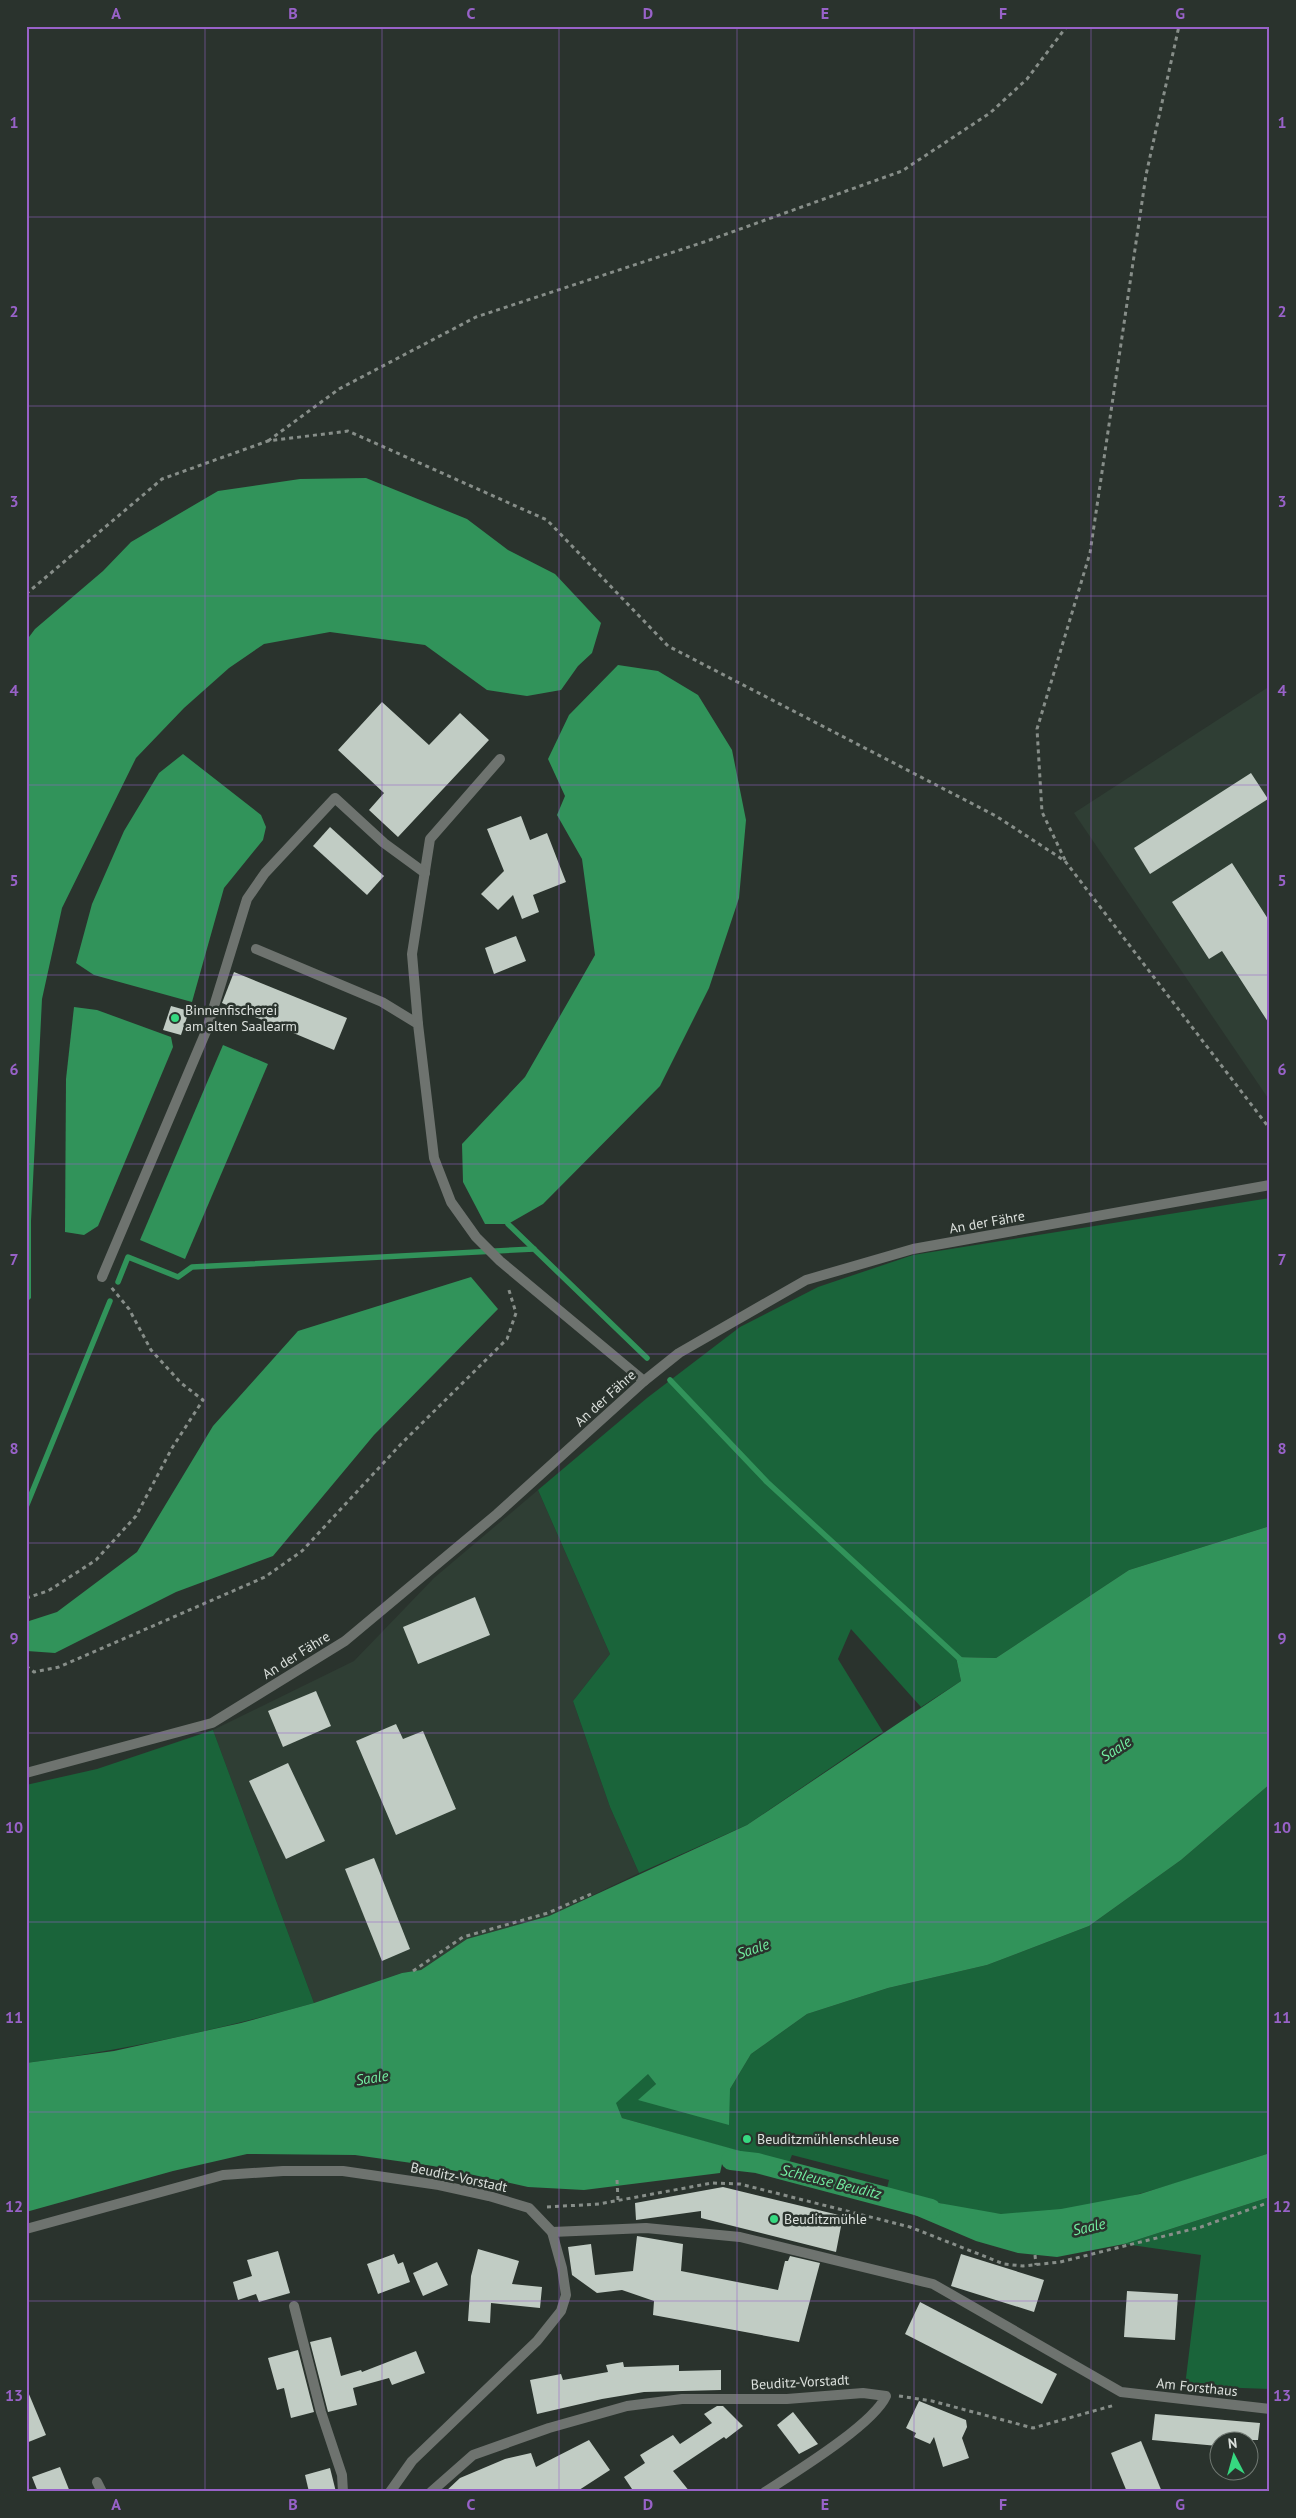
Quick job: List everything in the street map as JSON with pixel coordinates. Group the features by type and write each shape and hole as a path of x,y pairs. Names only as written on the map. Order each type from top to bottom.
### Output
{"street":[{"path":"500,759 430,839 412,954 418,1024 434,1158 452,1202 483,1244 499,1260 644,1381"},
{"path":"102,1277 207,1029 247,899 265,873 335,798 384,843 425,873"},
{"path":"256,949 382,1002 418,1024"},
{"name":"An der Fähre","path":"26,1773 212,1723 345,1641 497,1514 644,1381 679,1352 806,1280 914,1249 1270,1185"},
{"name":"Beuditz-Vorstadt","path":"26,2229 223,2175 283,2171 343,2171 439,2185 489,2196 529,2208 552,2232 562,2268 566,2296 561,2312 537,2342 412,2461 390,2492"},
{"name":"Am Forsthaus","path":"552,2232 646,2228 740,2237 933,2284 1121,2392 1270,2408"},
{"path":"294,2306 320,2412 342,2475 343,2492"},
{"name":"Beuditz-Vorstadt","path":"431,2492 473,2455 549,2428 627,2406 682,2399 787,2399 863,2393 886,2396"},
{"path":"765,2492 807,2465 846,2436 881,2406 886,2396"}],"path":[{"path":"268,441 339,389 476,317 704,242 902,171 990,113 1027,78 1067,26"},
{"path":"1179,26 1146,175 1090,553 1038,729 1042,812 1065,861 1270,1129"},
{"path":"26,594 162,478 268,441 348,430 547,520 668,646 996,816 1065,861"},
{"path":"26,1666 34,1672 59,1667 265,1577 302,1551 400,1444 507,1339 516,1313 499,1260"},
{"path":"26,1598 48,1591 96,1560 136,1516 172,1448 203,1400 181,1383 151,1350 130,1309 102,1277"},
{"path":"412,1971 463,1937 548,1913 591,1894"},
{"path":"616,2180 618,2200"},
{"path":"529,2208 599,2204 712,2183 740,2184 910,2227 1004,2264 1036,2265 1060,2262 1201,2227 1270,2202"},
{"path":"1036,2255 1036,2265"},
{"path":"886,2396 906,2396 932,2401 1033,2428 1117,2405"}],"shaded area":[{"path":"1270,686 1270,1101 1074,813"},
{"path":"1270,1198 1270,1526 1129,1570 996,1658 956,1657 961,1681 921,1707 851,1629 838,1659 883,1732 747,1825 639,1873 610,1807 573,1701 610,1654 538,1490 647,1398 740,1327 818,1287 913,1255"},
{"path":"538,1490 610,1654 573,1701 610,1807 639,1873 549,1916 467,1939 421,1970 402,1973 314,2003 213,1730 354,1661 434,1578"},
{"path":"213,1730 314,2003 243,2022 171,2038 99,2052 26,2063 26,1785 97,1769"},
{"path":"1270,1784 1270,2153 1171,2185 1103,2203 1035,2213 1001,2214 958,2208 929,2200 887,2188 889,2180 792,2155 788,2165 622,2118 615,2103 648,2073 656,2084 639,2100 730,2089 751,2054 807,2014 888,1988 987,1965 1089,1926 1181,1860"},
{"path":"1270,2197 1270,2389 1185,2386 1201,2255 1124,2244"}],"water":[{"path":"366,478 467,519 508,550 555,574 601,623 592,653 578,666 561,690 527,696 487,690 425,645 330,632 264,644 229,668 184,708 136,758 62,908 42,999 31,1221 31,1298 26,1303 26,641 35,629 103,571 131,542 218,491 300,479"},
{"path":"618,665 658,671 698,695 732,750 746,820 739,898 709,988 660,1086 543,1204 508,1224 485,1224 463,1182 462,1144 525,1077 595,955 582,859 557,815 565,796 548,759 569,715"},
{"path":"183,754 261,815 266,827 263,840 224,888 192,1002 94,975 76,963 92,904 124,831 159,773"},
{"path":"74,1007 97,1010 171,1037 173,1047 98,1226 84,1235 65,1232 66,1079"},
{"path":"223,1045 268,1064 185,1259 140,1240"},
{"path":"471,1277 498,1309 374,1435 273,1556 176,1592 55,1653 27,1651 26,1622 57,1612 137,1552 213,1426 298,1331"},
{"name":"Saale","path":"1270,1526 1270,1784 1181,1860 1089,1926 987,1965 888,1988 807,2014 751,2054 730,2089 729,2125 638,2100 656,2084 648,2074 616,2103 622,2118 758,2156 756,2172 722,2164 720,2173 584,2190 528,2187 433,2166 355,2155 247,2154 173,2171 26,2212 26,2063 114,2051 241,2023 314,2003 402,1973 421,1970 467,1939 549,1916 747,1825 961,1681 956,1657 996,1658 1129,1570"},
{"name":"Saale","path":"1270,2153 1270,2197 1124,2244 1057,2257 1018,2253 976,2241 903,2210 907,2194 939,2203 1001,2214 1061,2209 1140,2194"}],"building":[{"path":"382,702 429,745 460,713 489,740 398,837 369,810 384,793 338,750"},
{"path":"1251,773 1268,799 1150,874 1134,848"},
{"path":"521,816 530,840 547,833 566,882 533,895 539,912 522,919 513,895 498,910 481,894 504,871 487,829"},
{"path":"330,827 384,876 367,895 313,846"},
{"path":"1232,863 1270,922 1270,1025 1222,951 1209,959 1172,902"},
{"path":"516,936 526,961 494,974 485,948"},
{"path":"234,972 347,1018 334,1050 222,1003"},
{"path":"171,1006 189,1011 181,1035 163,1030"},
{"path":"475,1597 490,1635 418,1664 403,1627"},
{"path":"316,1691 331,1726 283,1747 268,1711"},
{"path":"396,1724 403,1739 423,1731 456,1809 396,1835 356,1741"},
{"path":"288,1763 325,1841 286,1859 249,1781"},
{"path":"374,1858 410,1949 382,1961 345,1869"},
{"name":"Beuditzmühle","path":"723,2187 843,2216 836,2252 701,2218 701,2211 636,2220 635,2203"},
{"path":"637,2236 683,2244 681,2271 778,2290 785,2261 788,2261 790,2256 820,2263 799,2342 653,2315 654,2301 622,2290 597,2293 572,2275 568,2247 591,2244 595,2275 633,2271"},
{"path":"478,2249 519,2261 512,2284 542,2287 540,2308 491,2303 490,2323 468,2321 471,2276"},
{"path":"278,2251 290,2293 259,2302 256,2294 238,2300 233,2282 252,2276 247,2260"},
{"path":"394,2254 398,2264 403,2262 410,2282 378,2294 367,2264"},
{"path":"961,2254 1044,2280 1034,2312 951,2286"},
{"path":"437,2262 448,2285 423,2296 413,2273"},
{"path":"1127,2291 1178,2294 1175,2340 1124,2337"},
{"path":"920,2302 1057,2374 1042,2404 905,2334"},
{"path":"331,2337 341,2376 361,2370 362,2372 416,2351 425,2373 392,2385 389,2378 353,2388 357,2405 328,2412 310,2342"},
{"path":"298,2350 314,2412 291,2418 284,2388 277,2390 268,2358"},
{"path":"623,2362 624,2367 679,2365 679,2371 721,2370 721,2390 644,2392 602,2399 537,2414 530,2380 561,2374 563,2380 608,2372 606,2365"},
{"path":"26,2387 46,2435 26,2443"},
{"path":"919,2401 966,2420 967,2427 962,2438 969,2458 943,2467 934,2437 930,2444 914,2437 916,2433 906,2428"},
{"path":"717,2406 723,2406 743,2426 726,2439 724,2437 673,2471 690,2492 634,2492 624,2477 645,2463 640,2455 673,2435 680,2444 712,2423 704,2414"},
{"path":"793,2412 818,2444 799,2454 777,2425"},
{"path":"1155,2414 1260,2423 1258,2440 1258,2430 1208,2430 1208,2445 1152,2440"},
{"path":"589,2440 610,2470 576,2492 445,2492 460,2478 505,2459 531,2453 536,2467"},
{"path":"1141,2441 1162,2492 1127,2492 1111,2453"},
{"path":"60,2467 70,2492 38,2492 32,2477"},
{"path":"330,2468 336,2492 309,2492 305,2475"}],"waterway":[{"path":"508,1224 647,1358"},
{"path":"118,1282 128,1257 178,1277 192,1267 534,1249"},
{"path":"26,1507 110,1301"},
{"path":"670,1380 767,1482 962,1661"},
{"name":"Schleuse Beuditz","path":"731,2160 757,2163 931,2209"}],"place":[{"name":"Binnenfischerei am alten Saalearm","path":"175,1018"},
{"name":"Beuditzmühlenschleuse","path":"747,2139"},
{"name":"Beuditzmühle","path":"774,2219"}]}
